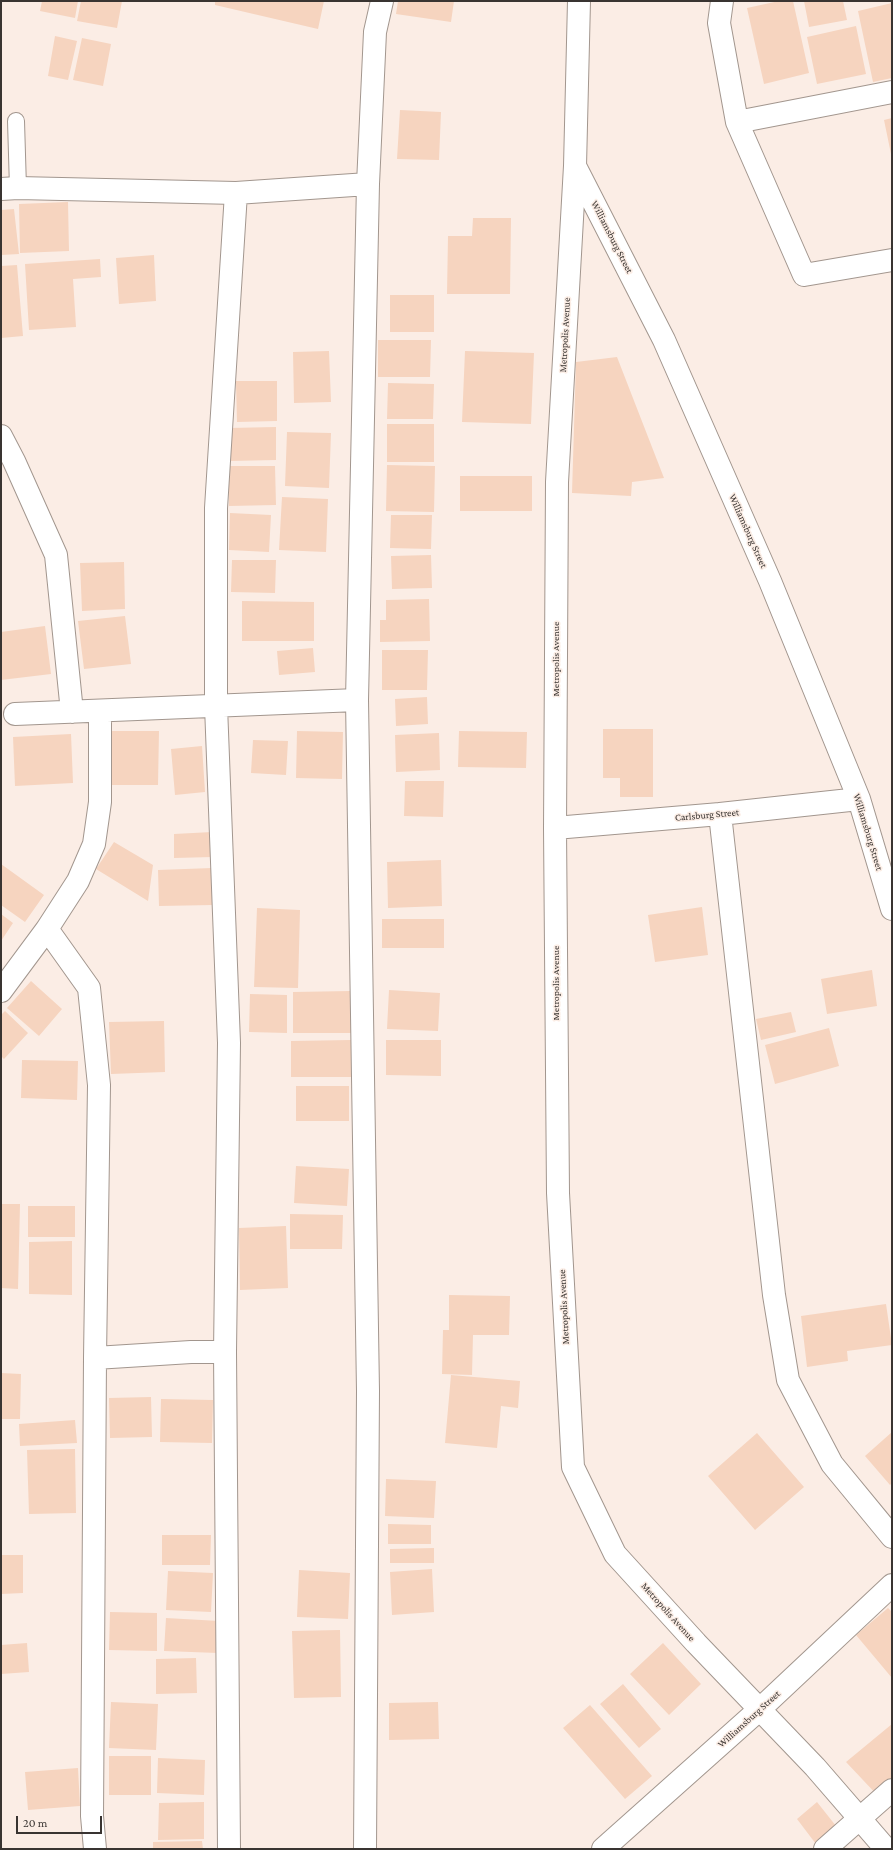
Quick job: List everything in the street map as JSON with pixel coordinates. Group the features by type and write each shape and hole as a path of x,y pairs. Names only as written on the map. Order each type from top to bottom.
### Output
{"street":[{"path":"364,1849 368,1391 357,700 368,184 375,32 382,1"},
{"name":"Metropolis Avenue","path":"579,1 575,166 557,482 555,828 558,1193 573,1467 615,1554 696,1643 760,1709 886,1849"},
{"path":"722,1 719,23 737,122 804,275 892,260"},
{"path":"737,122 892,92"},
{"name":"Williamsburg Street","path":"575,166 664,340 770,581 860,799 892,909"},
{"path":"9,189 236,193 368,184"},
{"path":"229,1849 226,1352 229,1043 216,706 216,508 236,193"},
{"path":"1,436 14,461 56,555 72,712"},
{"path":"15,714 357,700"},
{"path":"1,991 47,929 78,881 94,844 100,802 100,711"},
{"name":"Carlsburg Street","path":"555,828 720,814 860,799"},
{"path":"720,814 774,1295 788,1380 832,1464 892,1537"},
{"path":"47,929 89,988 99,1085 95,1358 92,1816 96,1849"},
{"path":"95,1358 191,1352 226,1352"},
{"name":"Williamsburg Street","path":"603,1849 760,1709 892,1585"},
{"path":"826,1849 892,1790"}],"lane":[{"path":"9,189 16,121"}],"building":[{"path":"42,1 78,1 75,18 40,11"},
{"path":"81,1 122,1 117,28 77,21"},
{"path":"215,1 324,1 318,29 215,5"},
{"path":"398,1 454,1 451,22 396,14"},
{"path":"779,1 793,1 809,73 764,84 747,8"},
{"path":"804,1 843,1 847,20 809,27"},
{"path":"892,3 892,78 873,82 858,11"},
{"path":"856,26 866,74 817,84 807,37"},
{"path":"55,36 77,41 68,80 48,76"},
{"path":"82,38 111,44 103,86 73,80"},
{"path":"400,110 441,112 439,160 397,159"},
{"path":"892,118 892,154 891,154 884,120"},
{"path":"68,202 69,251 20,253 19,204"},
{"path":"14,209 19,254 1,255 1,210"},
{"path":"473,218 511,218 510,294 447,294 448,236 472,236"},
{"path":"154,255 156,301 119,304 116,258"},
{"path":"100,259 101,277 73,279 76,327 29,330 25,264"},
{"path":"17,265 23,336 1,338 1,266"},
{"path":"390,295 434,295 434,332 390,332"},
{"path":"378,340 431,340 430,377 378,377"},
{"path":"329,351 331,402 294,403 293,352"},
{"path":"465,351 534,353 531,424 462,422"},
{"path":"617,357 664,478 632,482 631,496 572,493 576,362"},
{"path":"236,381 277,381 277,421 237,422"},
{"path":"388,383 434,384 433,419 387,419"},
{"path":"387,424 434,424 434,462 387,462"},
{"path":"276,427 276,460 229,461 229,428"},
{"path":"287,432 331,433 329,488 285,486"},
{"path":"387,465 435,466 434,512 386,511"},
{"path":"229,466 275,466 276,505 229,506"},
{"path":"460,476 532,476 532,511 460,511"},
{"path":"282,497 328,499 326,552 279,550"},
{"path":"230,513 271,515 269,552 229,550"},
{"path":"391,515 432,515 431,549 390,548"},
{"path":"431,555 432,588 392,589 391,556"},
{"path":"232,560 276,560 275,593 231,592"},
{"path":"124,562 125,609 82,611 80,563"},
{"path":"429,599 430,641 380,642 380,620 386,620 386,600"},
{"path":"242,601 314,602 314,641 242,641"},
{"path":"125,616 131,664 84,669 78,621"},
{"path":"45,626 51,674 1,680 1,632"},
{"path":"313,648 315,672 279,675 277,651"},
{"path":"382,650 428,650 427,690 382,690"},
{"path":"427,697 428,724 396,726 395,699"},
{"path":"603,729 653,729 653,797 620,797 620,778 603,778"},
{"path":"111,731 159,731 158,785 110,785"},
{"path":"297,731 343,732 342,779 296,778"},
{"path":"459,731 527,732 526,768 458,767"},
{"path":"439,733 440,770 396,772 395,735"},
{"path":"71,734 73,783 15,786 13,737"},
{"path":"253,740 288,741 286,775 251,773"},
{"path":"202,746 205,792 175,795 171,749"},
{"path":"405,781 444,781 443,817 404,816"},
{"path":"212,832 213,857 174,858 174,834"},
{"path":"114,842 153,865 148,901 96,869"},
{"path":"441,860 442,906 388,908 387,862"},
{"path":"1,864 44,895 25,922 1,905"},
{"path":"212,868 213,905 159,906 158,870"},
{"path":"702,907 708,955 655,962 648,915"},
{"path":"257,908 300,910 298,988 254,987"},
{"path":"1,914 13,923 1,941"},
{"path":"382,919 444,919 444,948 382,948"},
{"path":"872,970 877,1006 827,1014 821,979"},
{"path":"31,981 62,1009 39,1036 7,1008"},
{"path":"389,990 440,993 438,1031 387,1029"},
{"path":"351,991 351,1033 293,1033 293,992"},
{"path":"250,994 287,995 287,1033 249,1032"},
{"path":"5,1011 28,1033 4,1059 1,1056 1,1015"},
{"path":"791,1012 796,1032 761,1040 756,1019"},
{"path":"164,1021 165,1072 111,1074 109,1022"},
{"path":"829,1028 839,1066 775,1084 765,1045"},
{"path":"351,1040 351,1077 291,1077 291,1041"},
{"path":"386,1040 441,1040 441,1076 386,1075"},
{"path":"22,1060 78,1061 77,1100 21,1098"},
{"path":"296,1086 349,1086 349,1121 296,1121"},
{"path":"296,1166 349,1169 347,1206 294,1203"},
{"path":"1,1204 20,1204 18,1289 1,1288"},
{"path":"28,1206 75,1206 75,1237 28,1237"},
{"path":"290,1214 343,1215 342,1249 290,1249"},
{"path":"286,1226 288,1288 240,1290 239,1228"},
{"path":"72,1241 72,1295 29,1294 29,1242"},
{"path":"449,1295 510,1296 509,1335 473,1335 472,1375 442,1374 443,1330 449,1330"},
{"path":"886,1304 892,1345 847,1351 848,1361 807,1367 801,1316"},
{"path":"1,1373 21,1374 20,1419 1,1419"},
{"path":"451,1375 520,1381 518,1408 501,1406 497,1448 445,1443"},
{"path":"151,1397 152,1437 110,1438 109,1398"},
{"path":"161,1399 213,1400 212,1443 160,1442"},
{"path":"75,1420 77,1443 20,1446 19,1424"},
{"path":"892,1432 892,1483 890,1485 865,1456"},
{"path":"757,1433 804,1487 755,1530 708,1476"},
{"path":"75,1449 76,1513 29,1514 27,1450"},
{"path":"386,1479 436,1481 434,1518 385,1516"},
{"path":"388,1524 431,1525 431,1544 388,1544"},
{"path":"162,1535 211,1535 210,1565 162,1565"},
{"path":"434,1548 434,1563 390,1563 390,1549"},
{"path":"1,1555 23,1555 23,1593 1,1594"},
{"path":"432,1569 434,1612 392,1615 390,1572"},
{"path":"299,1570 350,1573 348,1619 297,1617"},
{"path":"168,1571 213,1573 211,1612 166,1610"},
{"path":"888,1608 892,1612 892,1678 856,1635"},
{"path":"110,1612 157,1613 157,1651 109,1650"},
{"path":"166,1618 219,1621 218,1653 164,1651"},
{"path":"340,1630 341,1697 294,1698 292,1631"},
{"path":"27,1643 29,1672 1,1674 1,1645"},
{"path":"663,1643 701,1684 669,1715 630,1674"},
{"path":"196,1658 197,1693 156,1694 156,1659"},
{"path":"623,1684 661,1729 639,1748 600,1704"},
{"path":"111,1702 158,1704 156,1750 109,1748"},
{"path":"438,1702 439,1739 389,1740 389,1703"},
{"path":"590,1705 652,1776 625,1799 563,1728"},
{"path":"892,1724 892,1786 879,1797 846,1762"},
{"path":"109,1756 151,1756 151,1795 109,1795"},
{"path":"158,1758 205,1760 204,1795 157,1793"},
{"path":"78,1768 80,1806 28,1810 25,1772"},
{"path":"204,1802 204,1839 158,1840 159,1803"},
{"path":"817,1802 840,1831 819,1848 797,1819"},
{"path":"202,1841 203,1849 153,1849 153,1842"}]}
